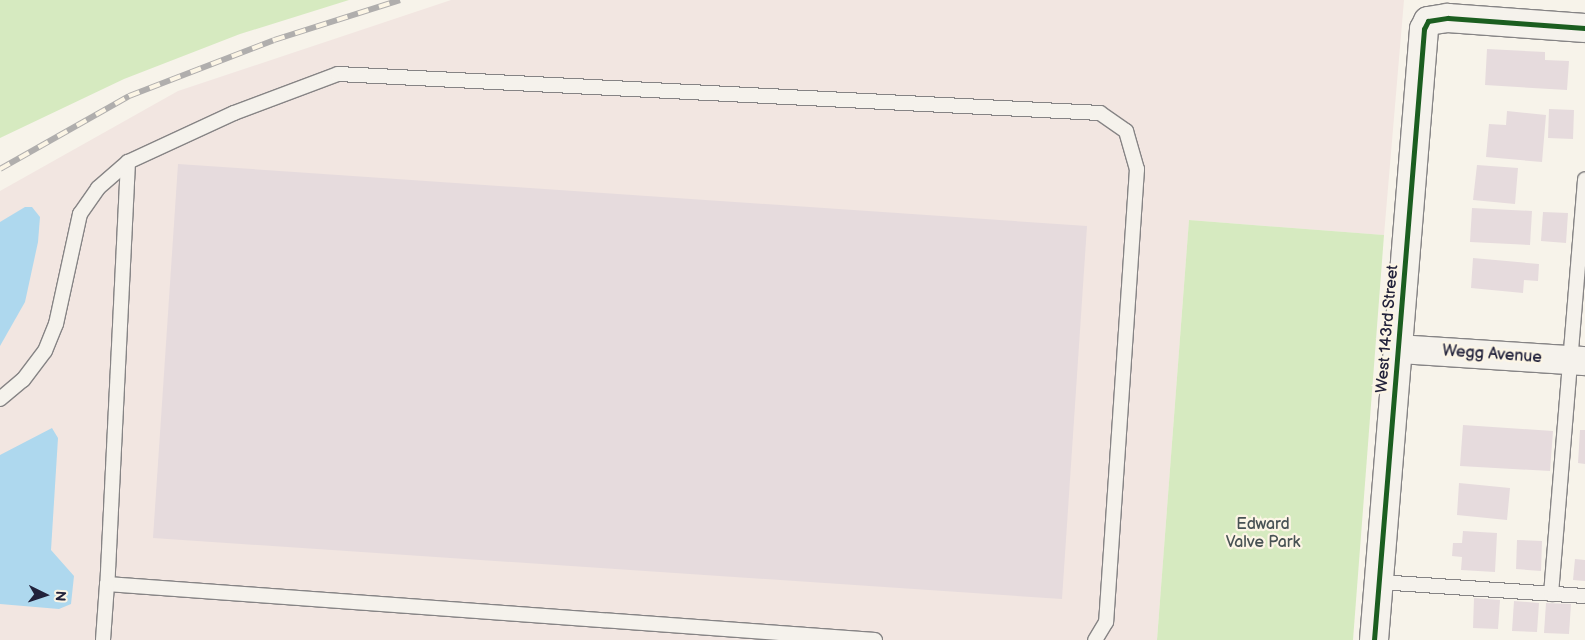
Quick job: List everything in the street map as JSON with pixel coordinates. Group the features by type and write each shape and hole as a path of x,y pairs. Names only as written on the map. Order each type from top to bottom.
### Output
{"street":[{"name":"West 143rd Street","path":"1374,640 1424,29 1428,21 1448,18 1585,28"},
{"name":"Wegg Avenue","path":"1399,349 1577,361"}],"lane":[{"path":"0,399 23,380 45,351 56,324 80,214 98,188 128,162 234,113 338,74 1100,113 1126,131 1137,169 1106,622 1095,640"},
{"path":"103,640 128,162"},
{"path":"1551,594 1577,361 1585,182"},
{"path":"1379,582 1585,596"},
{"path":"106,584 875,640"}],"shaded area":[{"path":"451,0 1404,0 1384,235 1189,220 1157,640 0,640 0,191 178,91"}],"green space":[{"path":"0,0 349,0 240,34 124,79 0,138"},
{"name":"Edward Valve Park","path":"1189,220 1384,235 1353,640 1157,640"}],"water":[{"path":"25,207 32,207 40,217 38,242 25,302 0,346 0,222"},
{"path":"52,428 58,438 51,550 74,576 71,604 59,609 0,604 0,455"}],"building":[{"path":"1487,49 1545,52 1545,60 1569,61 1567,90 1485,85"},
{"path":"1549,109 1574,110 1573,139 1548,138"},
{"path":"1507,111 1546,115 1542,162 1486,157 1489,124 1506,125"},
{"path":"178,164 1087,226 1062,599 153,538"},
{"path":"1477,165 1518,168 1515,204 1473,200"},
{"path":"1472,208 1532,211 1530,245 1470,242"},
{"path":"1543,212 1568,213 1566,243 1541,241"},
{"path":"1473,258 1539,264 1538,281 1524,280 1523,293 1471,288"},
{"path":"1463,425 1553,431 1550,471 1460,466"},
{"path":"1580,430 1585,430 1585,464 1578,463"},
{"path":"1459,483 1510,488 1507,520 1457,515"},
{"path":"1463,531 1497,533 1495,572 1461,570 1462,557 1452,556 1453,543 1462,543"},
{"path":"1517,540 1542,541 1541,571 1516,569"},
{"path":"1575,559 1585,560 1585,581 1573,580"},
{"path":"1474,598 1500,600 1498,629 1473,628"},
{"path":"1514,601 1539,603 1537,632 1512,631"},
{"path":"1546,603 1571,604 1569,634 1544,633"}],"railway":[{"path":"0,169 129,96 274,40 400,0"}],"cycle path":[{"path":"1374,640 1424,29 1428,21 1448,18 1585,28"}]}
